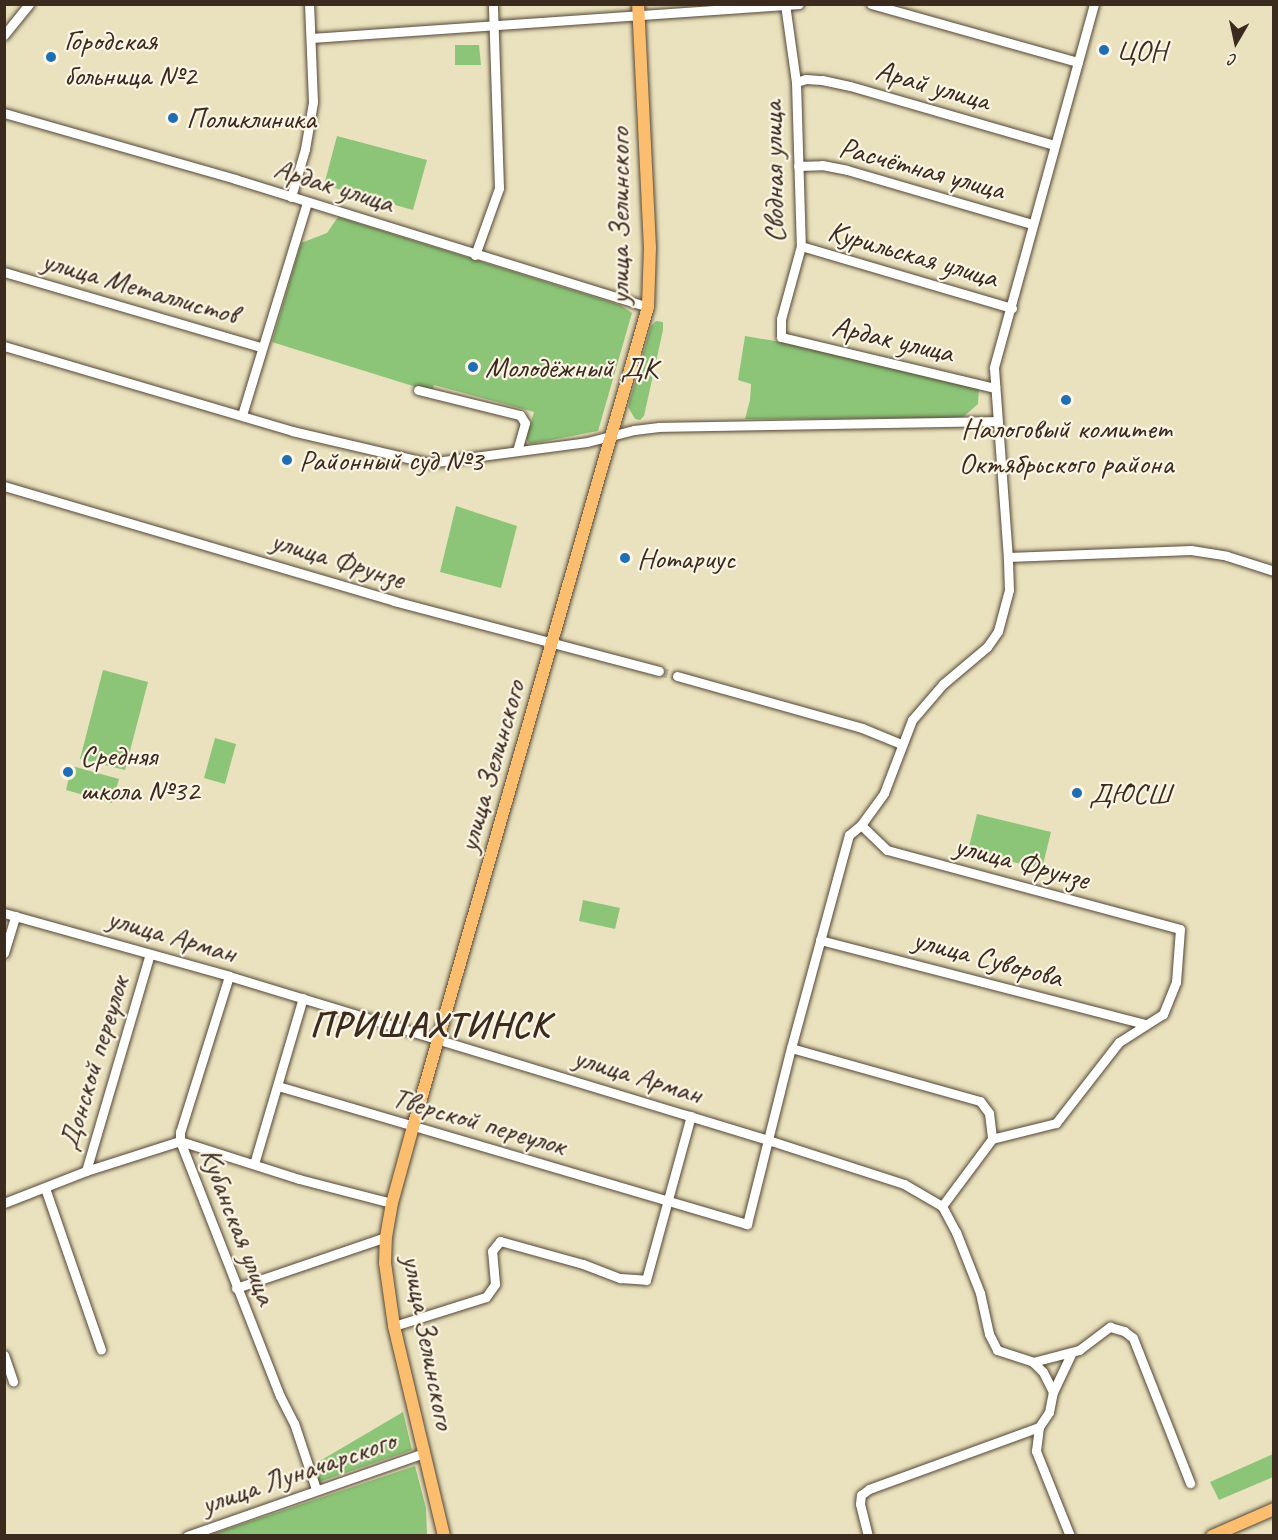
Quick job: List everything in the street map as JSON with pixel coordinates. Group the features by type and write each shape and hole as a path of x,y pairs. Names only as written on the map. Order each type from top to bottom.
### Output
{"main road":[{"name":"улица Зелинского","path":"444,1536 393,1326 385,1263 386,1237 392,1203 413,1127 440,1040 609,437 648,307 650,248 638,9"},
{"path":"1212,1536 1274,1509"}],"street":[{"path":"4,35 29,4"},
{"path":"291,197 305,148 313,102 309,4"},
{"path":"475,255 500,188 493,4"},
{"path":"312,38 494,24 638,9 799,4"},
{"path":"871,4 1078,62"},
{"path":"768,1140 849,835 861,825 884,793 912,720 943,684 987,647 998,631 1009,590 994,368 1094,4"},
{"name":"Сводная улица","path":"781,337 780,320 801,246 796,82 785,5"},
{"name":"Арай улица","path":"796,82 806,79 850,86 1055,145"},
{"name":"Ардак улица","path":"4,113 291,197 648,307"},
{"name":"Расчётная улица","path":"798,166 822,165 847,170 1032,224"},
{"path":"242,415 307,202"},
{"name":"Курильская улица","path":"801,246 1012,308"},
{"name":"улица Металлистов","path":"4,272 261,348"},
{"name":"Ардак улица","path":"781,337 994,388"},
{"path":"4,346 303,434 428,463 659,428 998,422"},
{"path":"418,390 520,415 525,423 517,451"},
{"name":"улица Фрунзе","path":"4,486 394,601 659,671"},
{"path":"1008,557 1191,550 1227,556 1274,571"},
{"path":"677,676 862,728 901,744"},
{"name":"улица Фрунзе","path":"861,825 888,850 1179,929 1176,982 1163,1014 1144,1024"},
{"name":"улица Арман","path":"4,913 229,976 768,1140 904,1184 942,1206"},
{"path":"4,953 15,916"},
{"name":"улица Суворова","path":"820,940 1144,1024"},
{"name":"Донской переулок","path":"4,1203 86,1171 150,954"},
{"name":"Кубанская улица","path":"229,976 180,1132 180,1141 236,1288 280,1396 294,1423 316,1489"},
{"path":"254,1164 303,998"},
{"path":"1053,1392 1043,1372 1033,1362 997,1350 989,1334 980,1293 956,1232 942,1206 992,1139 1056,1123 1119,1042 1144,1024"},
{"path":"791,1048 980,1101 989,1113 992,1139"},
{"name":"Тверской переулок","path":"278,1086 747,1224 768,1140"},
{"path":"393,1326 486,1297 495,1284 492,1251 500,1241 583,1264 620,1278 646,1280 691,1116"},
{"path":"86,1171 180,1141 392,1203"},
{"path":"45,1188 101,1350"},
{"path":"236,1288 386,1237"},
{"path":"1033,1362 1072,1352 1110,1327 1124,1330 1133,1338 1190,1483"},
{"path":"1070,1536 1036,1450 1039,1427 1049,1412 1053,1392 1072,1352"},
{"path":"4,1355 13,1381"},
{"path":"868,1536 860,1504 861,1495 869,1489 1039,1427"},
{"name":"улица Луначарского","path":"187,1536 424,1453"}],"green space":[{"path":"455,45 479,45 481,65 455,65"},
{"path":"337,136 427,160 413,210 324,185"},
{"path":"338,217 620,305 632,313 598,431 530,444 526,439 534,412 434,385 432,392 272,342 301,243 327,233"},
{"path":"656,321 663,322 663,330 644,416 640,420 635,419 628,407 651,326"},
{"path":"745,336 979,388 978,404 962,418 745,419 751,384 738,380"},
{"path":"456,506 517,526 501,588 440,572"},
{"path":"103,670 148,682 125,770 80,759"},
{"path":"215,738 236,744 225,784 204,778"},
{"path":"72,766 119,779 112,803 66,790"},
{"path":"977,814 1051,832 1042,869 968,851"},
{"path":"583,900 620,908 615,929 579,921"},
{"path":"403,1412 412,1450 319,1482 313,1465"},
{"path":"1273,1454 1273,1477 1219,1500 1210,1482"},
{"path":"415,1466 426,1508 427,1535 210,1535"}],"tunnel":[{"path":"659,671 677,676"}],"place":[{"name":"ЦОН","path":"1104,50"},
{"name":"Городская больница №2","path":"51,57"},
{"name":"Поликлиника","path":"173,118"},
{"name":"Молодёжный ДК","path":"473,367"},
{"name":"Налоговый комитет Октябрьского района","path":"1066,400"},
{"name":"Районный суд №3","path":"287,460"},
{"name":"Нотариус","path":"625,558"},
{"name":"Средняя школа №32","path":"68,772"},
{"name":"ДЮСШ","path":"1077,793"}],"district":[{"name":"ПРИШАХТИНСК","path":"430,1025"}]}
